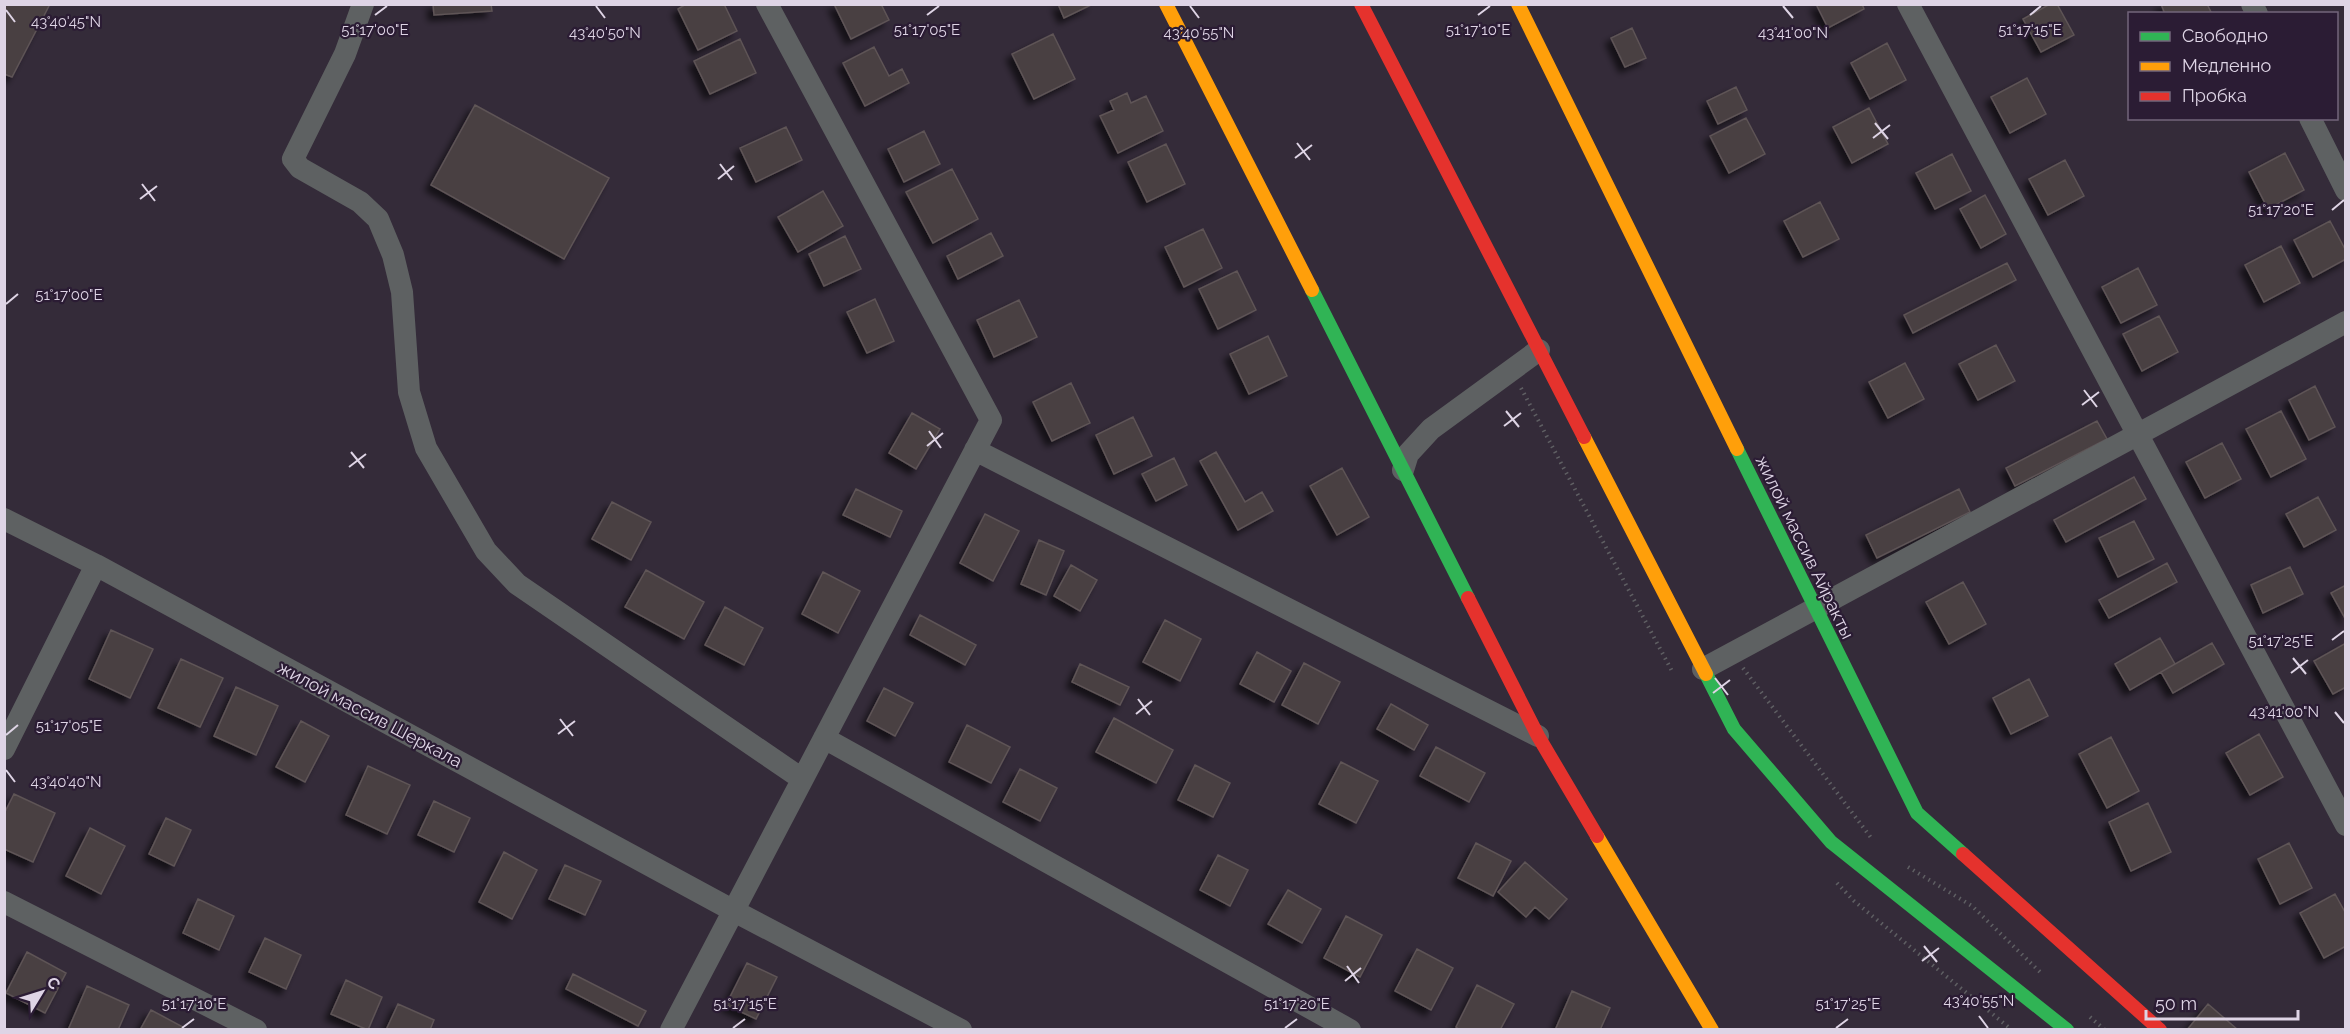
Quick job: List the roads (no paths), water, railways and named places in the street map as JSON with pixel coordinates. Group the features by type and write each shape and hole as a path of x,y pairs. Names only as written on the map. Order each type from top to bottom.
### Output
{"street":[{"path":"363,4 345,54 293,159 300,168 360,202 378,219 393,255 402,292 409,392 426,448 486,551 517,584 802,779"},
{"path":"671,1029 991,420 767,4"},
{"path":"1166,4 1538,736 1712,1029"},
{"path":"1361,4 1734,729 1831,842 2067,1029"},
{"name":"жилой массив Айракты","path":"1518,4 1917,813 2160,1029"},
{"path":"1908,4 2346,825"},
{"path":"2311,120 2346,190"},
{"path":"1703,669 2136,433 2346,322"},
{"path":"1403,470 1408,454 1431,429 1539,350"},
{"path":"975,450 1538,736"},
{"name":"жилой массив Шеркала","path":"4,519 96,565 734,911 961,1029"},
{"path":"4,749 96,565"},
{"path":"824,738 1350,1029"},
{"path":"4,902 256,1029"}]}
